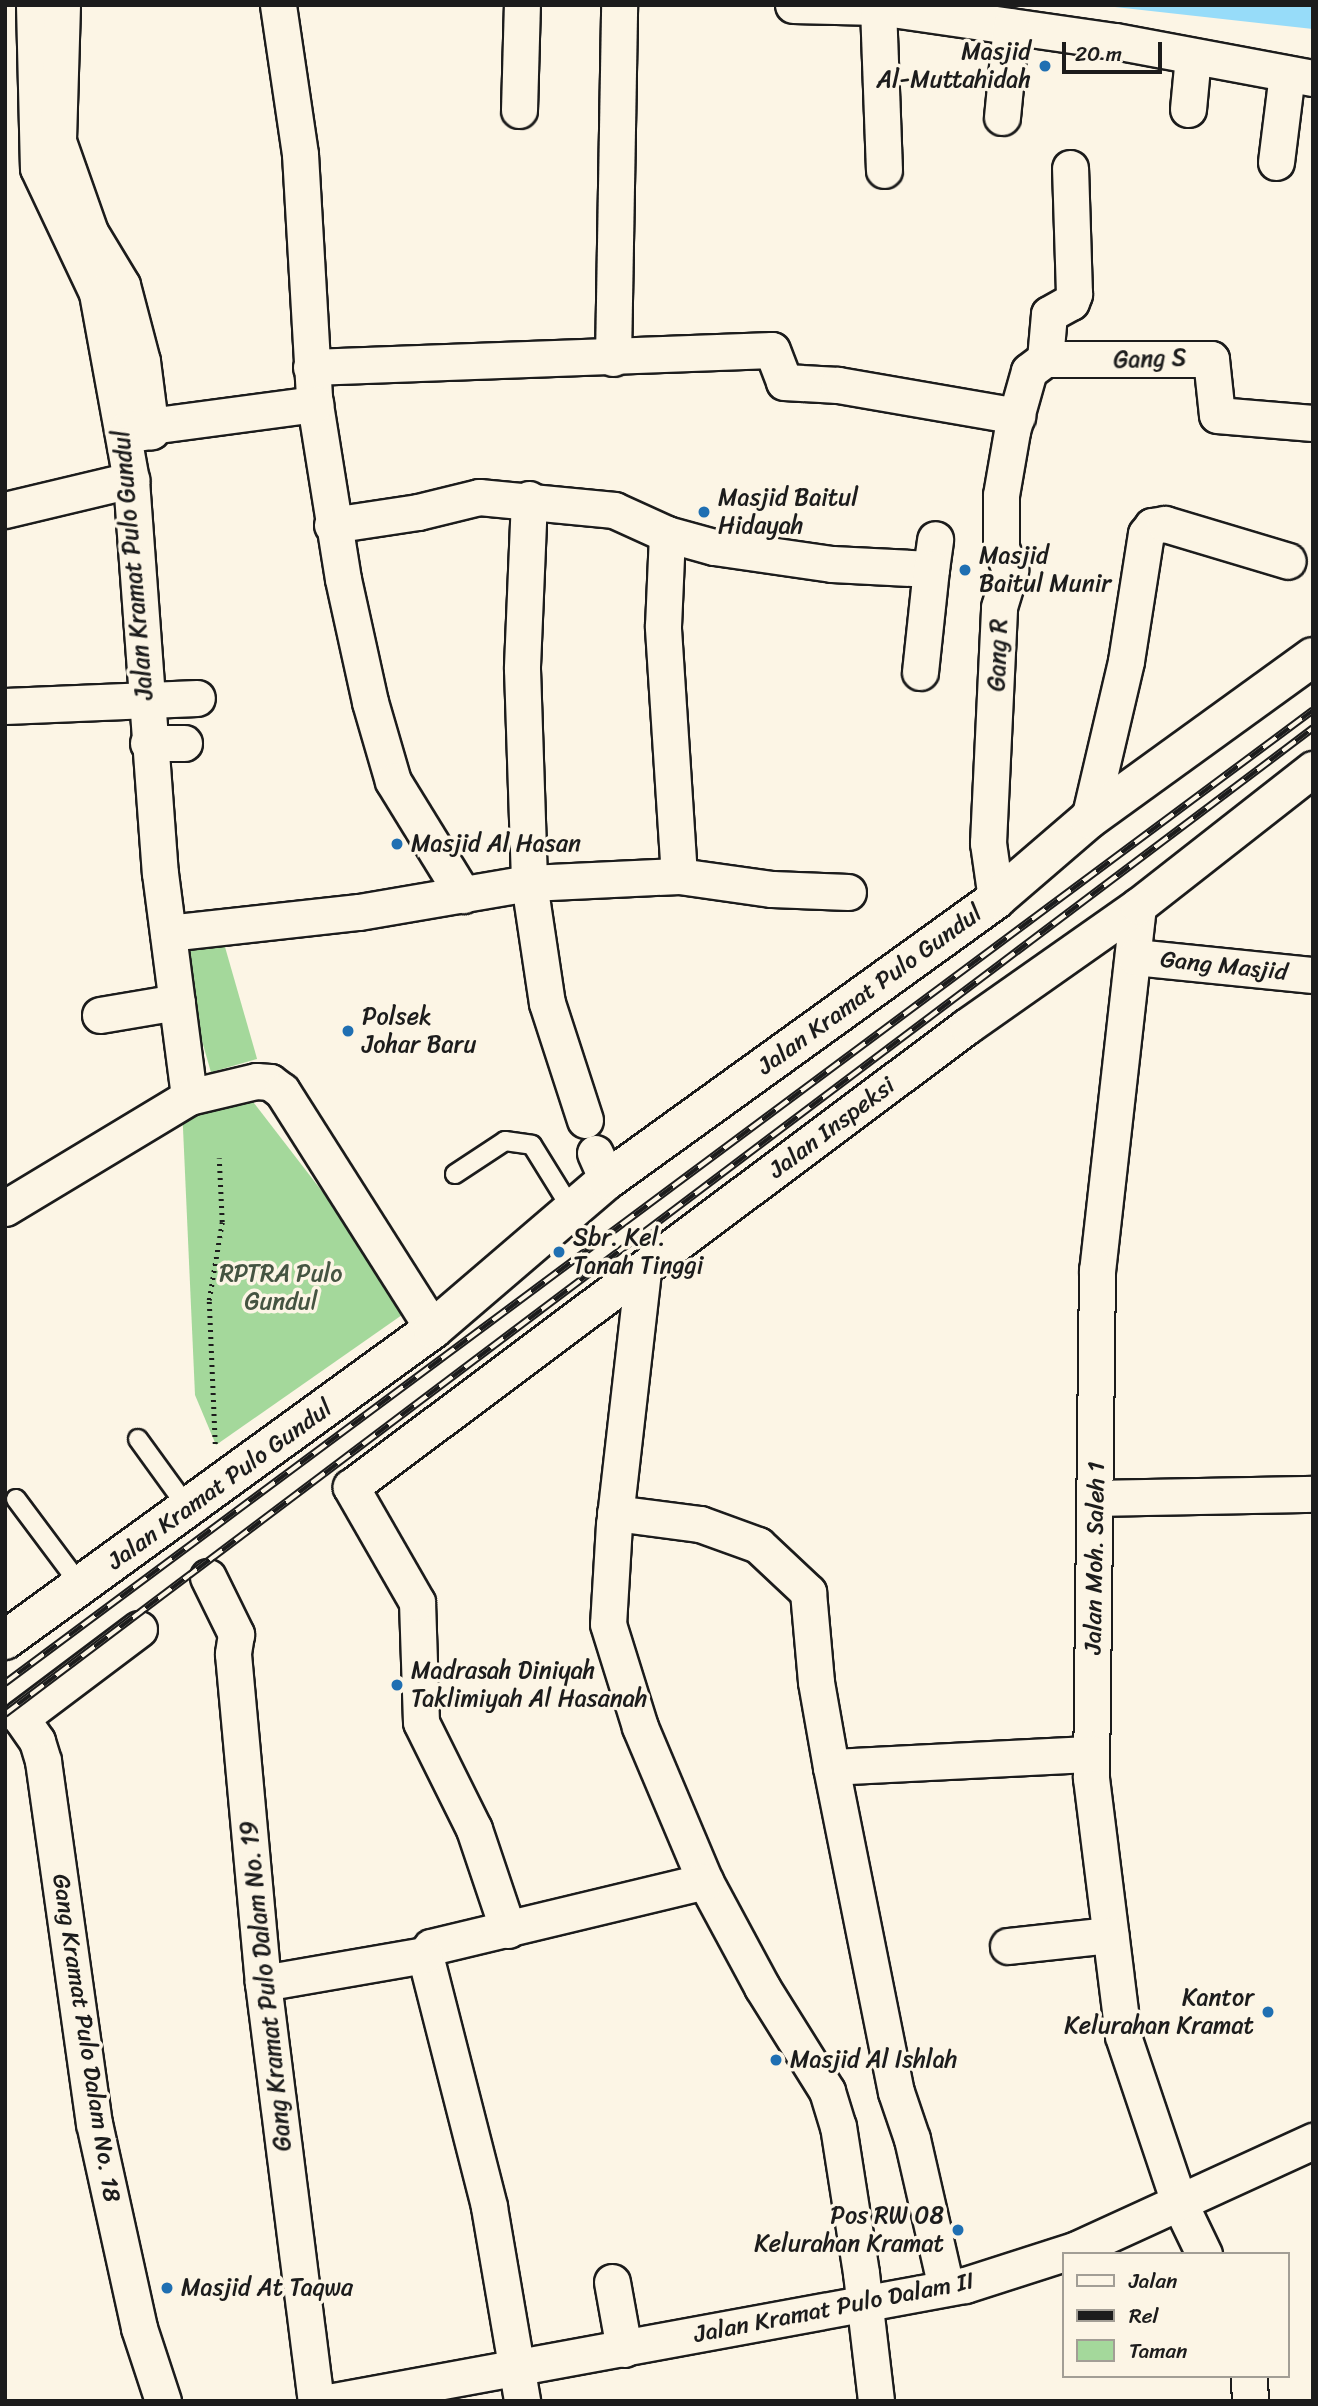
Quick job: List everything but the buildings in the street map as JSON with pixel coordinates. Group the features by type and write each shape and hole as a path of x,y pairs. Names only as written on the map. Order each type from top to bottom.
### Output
{"street":[{"name":"Jalan Kramat Pulo Gundul","path":"34,5 38,168 75,223 135,430 131,480 165,701 163,743 179,932 177,1002 189,1097"},
{"path":"62,5 58,141 75,223"},
{"path":"278,5 300,154 311,368 332,525 370,702 393,781 463,895"},
{"path":"519,110 522,5"},
{"path":"613,358 619,5"},
{"path":"793,5 878,7 1011,26 1300,76 1276,162"},
{"path":"878,7 884,170"},
{"path":"1002,117 1011,26"},
{"path":"1188,109 1193,56"},
{"path":"311,368 772,350 784,382 838,385 1017,416 1029,371 1045,359 1045,325 1049,314 1071,302 1073,295 1070,168"},
{"name":"Gang S","path":"1045,359 1211,359 1217,415 1313,423"},
{"path":"135,430 315,404"},
{"name":"Gang R","path":"996,898 988,843 999,607 1010,570 1001,548 1001,495 1017,416"},
{"path":"5,510 131,480"},
{"path":"332,525 418,512 479,497 529,499 614,510 667,534 774,557 933,554 920,672"},
{"path":"529,499 522,669 529,883 547,1003 585,1120"},
{"path":"1089,819 1126,661 1146,534 1152,526 1165,524 1288,561"},
{"path":"667,534 663,626 679,876"},
{"name":"Jalan Kramat Pulo Gundul","path":"5,1640 433,1329 572,1208 601,1167 996,898 1089,819 1313,657"},
{"path":"5,706 165,701"},
{"name":"Jalan Inspeksi","path":"508,1930 474,1829 421,1722 417,1602 351,1487 967,1026 1138,906 1313,769"},
{"path":"179,932 463,895 529,883 679,876 720,884 848,892"},
{"name":"Jalan Moh. Saleh 1","path":"1138,906 1135,957 1100,1218 1091,1754 1110,1935 1124,2036 1180,2202 1203,2252"},
{"name":"Gang Masjid","path":"1135,957 1313,975"},
{"path":"100,1016 177,1002"},
{"path":"5,1208 189,1097 256,1081 270,1083 282,1091 433,1329"},
{"path":"643,1271 615,1513 608,1625 639,1727 705,1881 762,1987 827,2091 838,2126 876,2401"},
{"path":"1097,1498 1313,1494"},
{"path":"615,1513 700,1524 758,1545 808,1592 816,1682 831,1767 896,2092 912,2139 946,2287"},
{"name":"Gang Kramat Pulo Dalam No. 19","path":"208,1577 236,1634 233,1654 262,1983 316,2401"},
{"name":"Gang Kramat Pulo Dalam No. 18","path":"139,1629 21,1718 37,1741 43,1761 94,2123 139,2328 163,2401"},
{"path":"831,1767 1091,1754"},
{"path":"262,1983 425,1955 431,1947 705,1881"},
{"path":"1008,1946 1110,1935"},
{"path":"425,1955 489,2207 519,2385"},
{"name":"Jalan Kramat Pulo Dalam II","path":"1067,2252 1313,2141"},
{"name":"Jalan Kramat Pulo Dalam II","path":"334,2401 519,2385 624,2349 946,2287 1062,2253"},
{"path":"611,2282 624,2349"},
{"path":"1249,2378 1250,2401"}],"lane":[{"path":"455,1174 505,1141 532,1144 572,1208"},
{"path":"138,1439 220,1485"},
{"path":"16,1499 82,1586"}],"path":[{"path":"219,1158 222,1222 209,1300 220,1485"}],"green space":[{"path":"221,933 257,1059 211,1072 175,946"},
{"name":"RPTRA Pulo Gundul","path":"247,1094 412,1308 216,1445 195,1395 182,1106"}],"water":[{"path":"1097,5 1313,5 1313,29"}],"railway":[{"path":"5,1683 1313,710"},
{"path":"5,1714 1313,728"}],"place":[{"name":"Masjid Al-Muttahidah","path":"1045,66"},
{"name":"Masjid Baitul Hidayah","path":"704,512"},
{"name":"Masjid Baitul Munir","path":"965,570"},
{"name":"Masjid Al Hasan","path":"397,844"},
{"name":"Polsek Johar Baru","path":"348,1031"},
{"name":"Sbr. Kel. Tanah Tinggi","path":"559,1252"},
{"name":"Madrasah Diniyah Taklimiyah Al Hasanah","path":"397,1685"},
{"name":"Kantor Kelurahan Kramat","path":"1268,2012"},
{"name":"Masjid Al Ishlah","path":"776,2060"},
{"name":"Pos RW 08 Kelurahan Kramat","path":"958,2230"},
{"name":"Masjid At Taqwa","path":"167,2288"}]}
